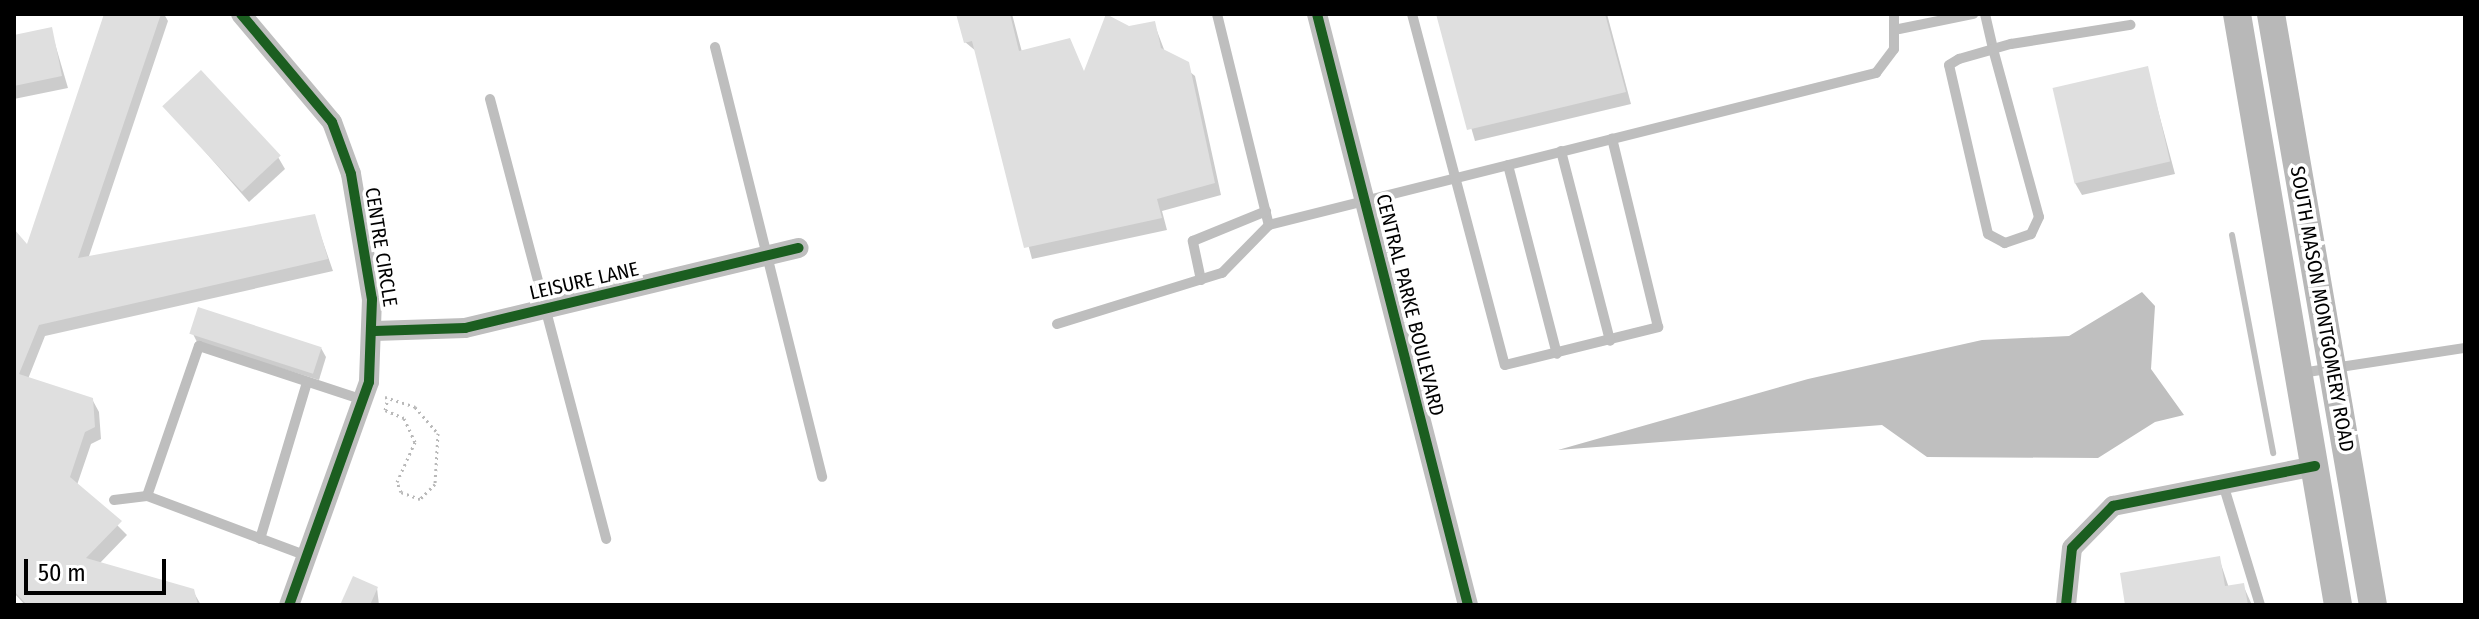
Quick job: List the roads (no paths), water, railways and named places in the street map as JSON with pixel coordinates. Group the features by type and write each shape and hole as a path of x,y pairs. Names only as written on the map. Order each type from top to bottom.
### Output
{"main road":[{"name":"SOUTH MASON MONTGOMERY ROAD","path":"2237,14 2338,605"},
{"name":"SOUTH MASON MONTGOMERY ROAD","path":"2271,14 2373,605"}],"street":[{"name":"CENTRE CIRCLE","path":"241,14 325,110 343,147 375,331 365,396 310,558 289,605"},
{"name":"CENTRAL PARKE BOULEVARD","path":"1317,14 1468,605"},
{"name":"LEISURE LANE","path":"375,331 436,332 799,248"},
{"path":"2066,605 2072,548 2100,514 2126,501 2315,466"}],"lane":[{"path":"1217,14 1269,225"},
{"path":"1412,14 1505,365 1658,327 1659,315 1612,139"},
{"path":"1057,324 1201,280 1244,257 1269,225 1876,73 1899,29 1894,14"},
{"path":"1899,29 1973,14"},
{"path":"1985,14 1993,49 2039,217 2031,234 2005,243 1988,234 1949,75 1959,59 1993,49 2130,25"},
{"path":"715,47 822,477"},
{"path":"490,99 606,539"},
{"path":"1561,151 1610,341"},
{"path":"1508,165 1557,354"},
{"path":"1201,280 1193,241 1266,211"},
{"path":"147,496 199,346 307,382 365,396"},
{"path":"2299,373 2465,348"},
{"path":"260,539 307,382"},
{"path":"2223,482 2260,605"},
{"path":"114,500 147,496 310,558"}],"waterway":[{"path":"2232,235 2273,453"}]}
